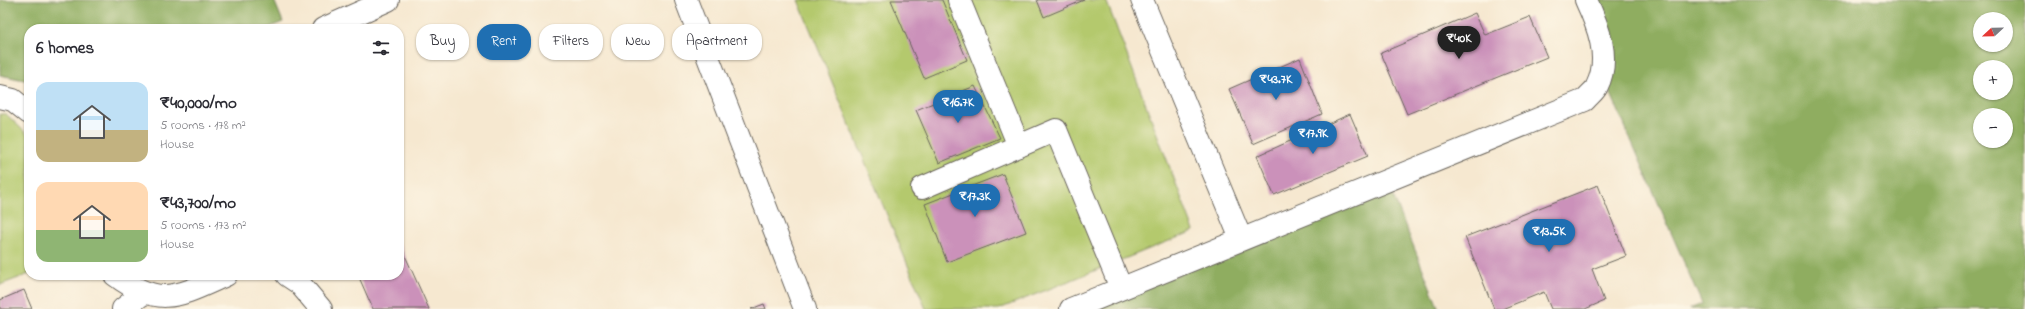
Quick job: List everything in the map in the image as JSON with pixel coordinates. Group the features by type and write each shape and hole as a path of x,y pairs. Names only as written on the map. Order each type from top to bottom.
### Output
{"lane":[{"path":"334,24 388,0"},
{"path":"686,0 805,309"},
{"path":"958,0 1019,146"},
{"path":"1142,0 1241,239"},
{"path":"1071,309 1585,100 1597,87 1604,69 1602,48 1594,17 1586,0"},
{"path":"0,97 13,100 24,109"},
{"path":"922,188 1056,130 1122,288"},
{"path":"122,280 141,295 156,299 174,298 215,280"},
{"path":"294,280 299,283 320,309"},
{"path":"123,309 141,295"}],"green space":[{"path":"0,0 274,0 283,22 278,24 24,24 24,80 0,75"},
{"path":"798,0 1106,0 1194,231 999,309 926,309"},
{"path":"1592,0 2025,0 2025,309 1689,309 1702,304 1608,87 1610,72"},
{"path":"0,114 6,114 24,131 24,276 0,285"},
{"path":"1390,188 1439,309 1093,309"}],"building":[{"path":"891,0 942,0 967,60 924,78"},
{"path":"1037,0 1084,0 1044,17"},
{"path":"1475,13 1485,35 1530,17 1547,57 1407,114 1381,53"},
{"path":"1300,58 1322,114 1253,144 1229,89"},
{"path":"975,86 1000,138 939,163 916,110"},
{"path":"1350,114 1368,156 1274,195 1257,156"},
{"path":"1003,174 1026,232 947,262 925,204"},
{"path":"1598,185 1626,256 1592,269 1604,301 1585,309 1551,309 1544,292 1502,309 1494,309 1465,237"},
{"path":"404,253 429,309 373,309 360,280 404,280"},
{"path":"24,290 32,309 0,309 0,300"},
{"path":"764,304 766,309 751,309"}]}
